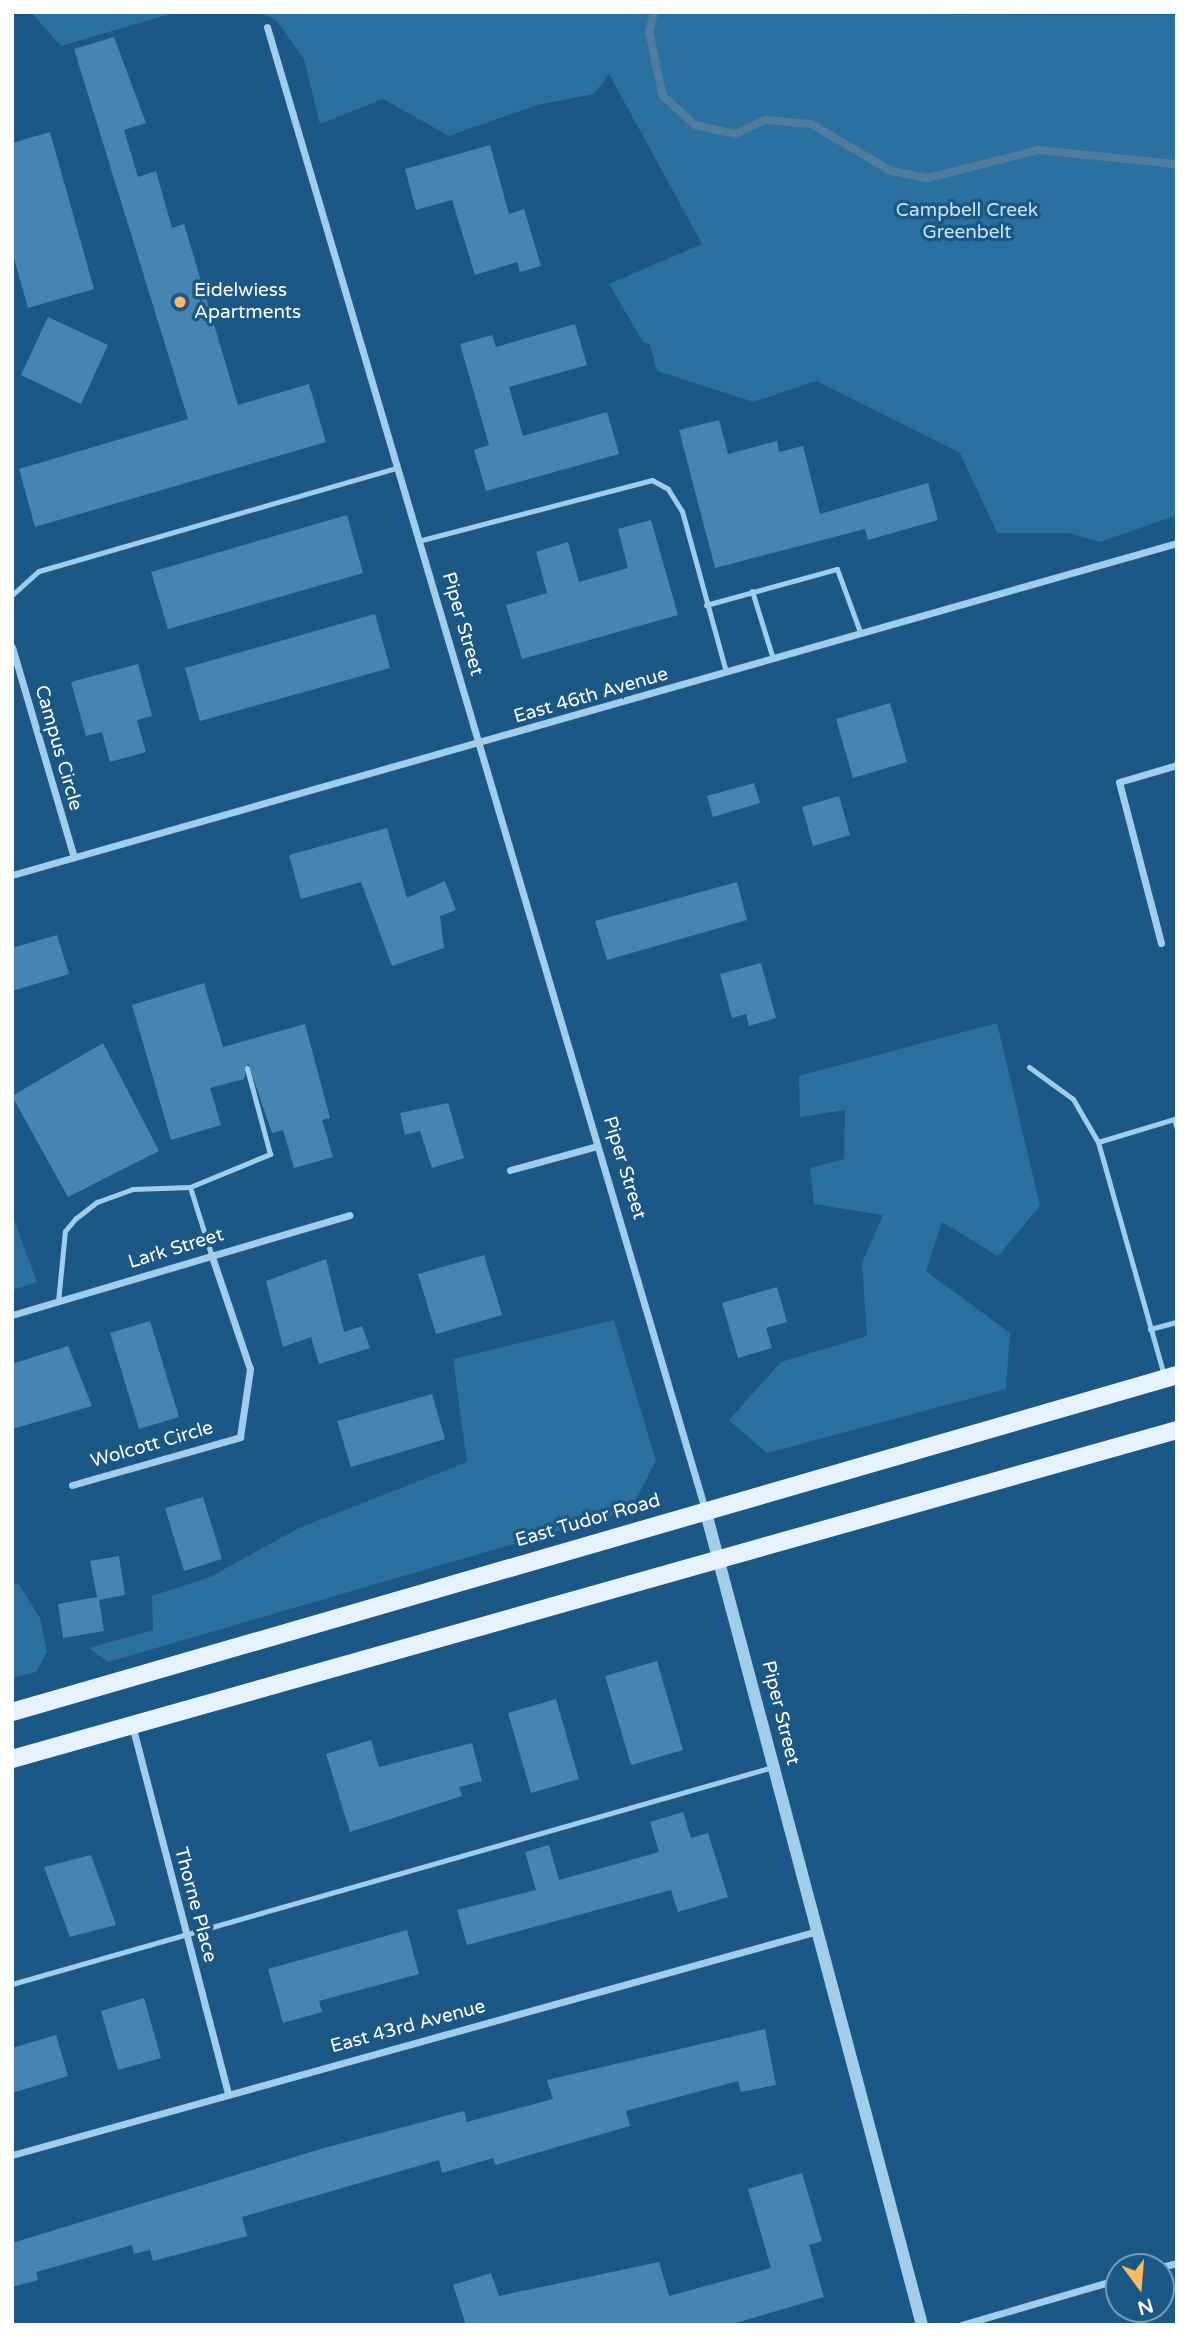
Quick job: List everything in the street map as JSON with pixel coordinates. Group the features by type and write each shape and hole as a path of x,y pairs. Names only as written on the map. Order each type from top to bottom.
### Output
{"main road":[{"name":"East Tudor Road","path":"12,1712 1171,1376"},
{"path":"12,1759 720,1562 1177,1430"}],"street":[{"name":"Piper Street","path":"267,27 705,1509 774,1766 814,1932 922,2325"},
{"name":"East 46th Avenue","path":"12,875 478,746 860,632 1177,543"},
{"name":"Campus Circle","path":"12,647 74,857"},
{"path":"1161,943 1119,782 1177,765"},
{"path":"510,1170 597,1146"},
{"name":"Lark Street","path":"12,1315 349,1215"},
{"name":"Wolcott Circle","path":"72,1485 240,1437 250,1369 211,1254"},
{"name":"Thorne Place","path":"132,1724 228,2093"},
{"name":"East 43rd Avenue","path":"12,2155 814,1932"},
{"path":"961,2325 1105,2283"}],"lane":[{"path":"12,595 39,571 396,468"},
{"path":"418,541 652,480 668,489 682,511 726,672"},
{"path":"706,605 837,569 860,632"},
{"path":"752,591 773,659"},
{"path":"1029,1067 1073,1099 1098,1142 1150,1329 1171,1376"},
{"path":"58,1301 65,1231 75,1219 97,1202 133,1189 190,1187 270,1154 247,1068"},
{"path":"1098,1142 1174,1119 1177,1129"},
{"path":"190,1187 211,1254"},
{"path":"1150,1329 1177,1322"},
{"path":"12,1984 774,1766"}],"green space":[{"path":"31,12 177,12 61,46"},
{"name":"Campbell Creek Greenbelt","path":"260,12 1177,15 1177,515 1100,542 1069,533 997,533 960,453 816,381 754,402 657,371 650,344 643,342 609,284 702,244 609,74 594,94 537,105 449,136 383,99 320,124 304,59 277,21"},
{"path":"997,1023 1040,1206 998,1256 942,1222 926,1271 1010,1333 1006,1389 767,1453 729,1420 781,1362 867,1336 862,1263 883,1215 814,1204 810,1168 844,1159 845,1110 800,1117 799,1076"},
{"path":"12,1215 37,1282 12,1290"},
{"path":"614,1320 656,1461 630,1510 108,1662 89,1648 153,1630 152,1596 210,1577 299,1528 467,1462 453,1359"},
{"path":"18,1583 40,1618 47,1652 36,1672 12,1678 12,1586"}],"building":[{"path":"114,37 146,123 124,130 138,177 156,171 172,228 184,224 238,405 309,384 326,442 35,527 19,469 188,419 74,49"},
{"path":"50,132 94,289 28,308 12,251 12,143"},
{"path":"490,145 509,214 524,209 541,266 520,272 517,262 475,275 452,200 416,210 405,169"},
{"path":"48,317 108,345 81,404 21,375"},
{"path":"575,324 587,365 509,387 523,436 607,412 619,454 486,491 474,450 489,445 460,344 492,335 496,347"},
{"path":"719,420 728,454 777,441 779,452 803,446 820,514 928,483 938,520 868,540 865,529 715,568 679,430"},
{"path":"347,515 363,573 168,629 151,572"},
{"path":"651,520 678,615 522,659 506,605 547,593 536,552 568,542 579,582 628,568 618,529"},
{"path":"375,614 390,668 200,721 185,668"},
{"path":"138,664 152,716 137,720 146,752 110,762 102,732 86,736 71,682"},
{"path":"890,703 907,762 853,778 836,719"},
{"path":"754,783 760,803 713,817 707,796"},
{"path":"839,796 850,835 813,846 802,807"},
{"path":"387,828 407,898 445,881 456,910 440,916 444,948 392,966 361,882 301,899 289,855"},
{"path":"737,882 747,920 607,960 595,921"},
{"path":"57,935 69,974 12,991 12,948"},
{"path":"761,963 776,1018 749,1026 746,1014 732,1018 720,974"},
{"path":"204,983 223,1047 305,1024 330,1118 322,1120 333,1157 294,1168 283,1130 272,1133 248,1063 244,1079 210,1088 221,1125 171,1140 132,1005"},
{"path":"103,1043 159,1151 68,1197 12,1096"},
{"path":"448,1103 464,1158 432,1168 420,1131 405,1135 400,1113"},
{"path":"484,1255 502,1315 436,1334 418,1274"},
{"path":"326,1259 344,1332 362,1326 370,1348 319,1364 311,1337 283,1347 266,1281"},
{"path":"777,1287 787,1322 766,1328 772,1348 738,1358 722,1303"},
{"path":"150,1321 179,1417 139,1429 110,1333"},
{"path":"68,1346 92,1406 12,1429 12,1364"},
{"path":"432,1394 445,1439 351,1467 337,1421"},
{"path":"203,1497 222,1559 184,1571 165,1508"},
{"path":"119,1556 125,1595 99,1600 104,1631 63,1638 58,1604 97,1597 90,1561"},
{"path":"657,1661 683,1750 631,1765 605,1676"},
{"path":"556,1699 579,1779 531,1793 508,1713"},
{"path":"371,1740 379,1767 472,1743 482,1781 459,1787 462,1796 350,1832 326,1754"},
{"path":"683,1812 691,1838 708,1833 728,1897 678,1912 671,1890 467,1945 457,1910 536,1890 525,1852 549,1845 559,1880 659,1852 650,1822"},
{"path":"91,1855 116,1925 70,1937 44,1867"},
{"path":"407,1930 419,1974 319,2001 322,2012 283,2023 268,1969"},
{"path":"144,1998 161,2058 118,2070 101,2011"},
{"path":"765,2029 776,2085 741,2092 738,2081 626,2111 630,2126 495,2165 493,2158 442,2173 439,2160 242,2217 247,2236 153,2261 150,2250 134,2254 132,2245 36,2272 38,2280 12,2287 12,2243 324,2148 464,2111 467,2122 553,2099 547,2080"},
{"path":"56,2035 68,2076 12,2093 12,2048"},
{"path":"802,2173 822,2241 809,2245 824,2297 729,2325 466,2325 453,2285 491,2273 499,2296 659,2262 669,2296 771,2268 748,2189"}],"waterway":[{"path":"654,12 649,32 663,96 695,125 735,134 765,120 811,124 891,171 928,178 1038,150 1177,164"}],"place":[{"name":"Eidelwiess Apartments","path":"180,302"}]}
